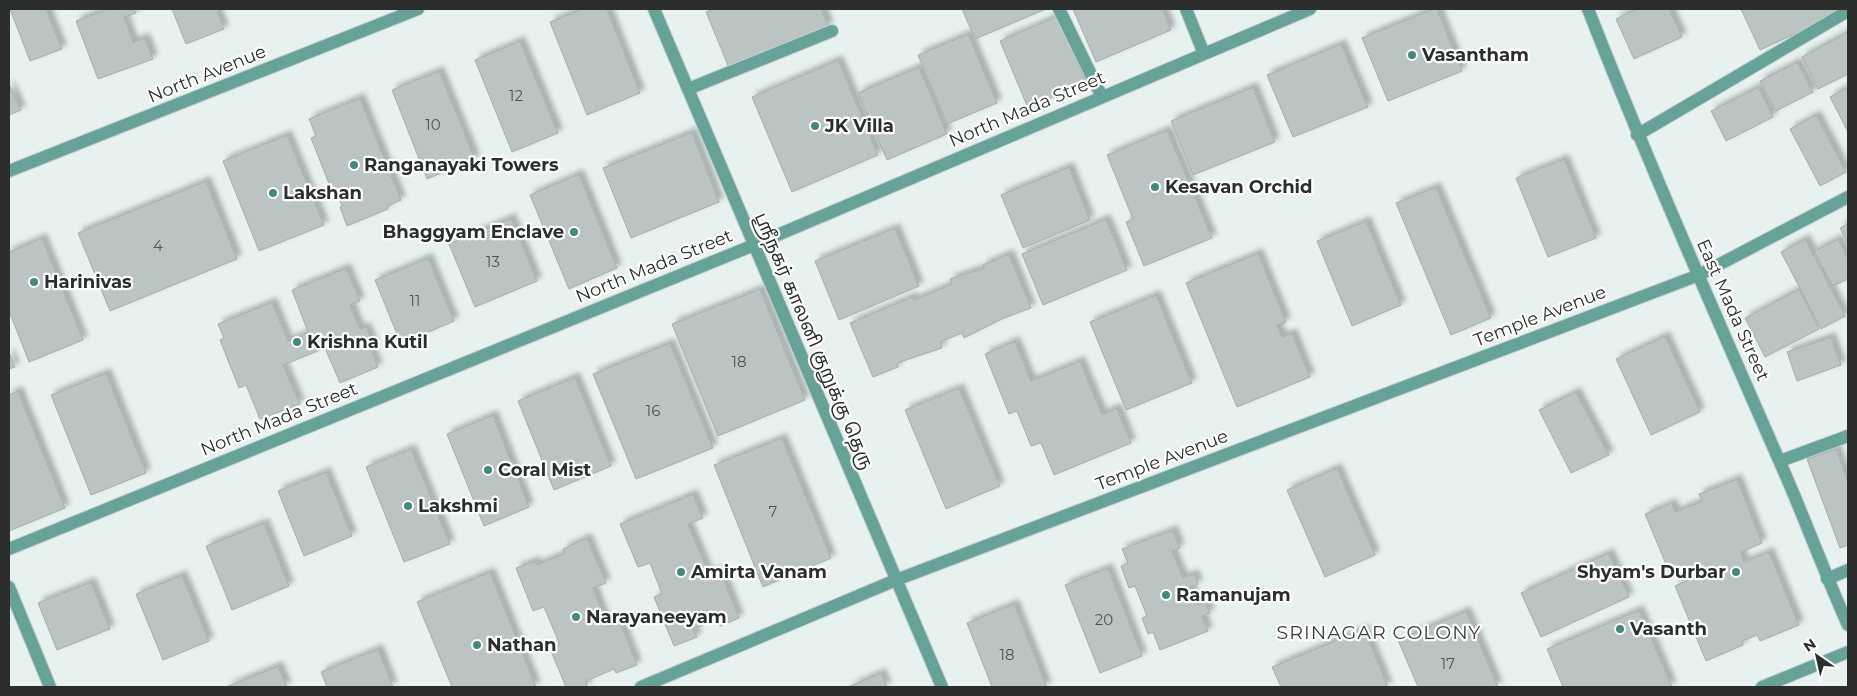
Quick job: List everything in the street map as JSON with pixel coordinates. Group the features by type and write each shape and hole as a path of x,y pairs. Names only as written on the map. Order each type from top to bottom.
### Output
{"street":[{"name":"North Avenue","path":"9,171 418,9"},
{"name":"ஸ்ரீநகர் காலனி குறுக்கு தெரு","path":"654,9 942,687"},
{"path":"1059,9 1102,97"},
{"path":"1186,9 1204,54"},
{"name":"North Mada Street","path":"9,549 754,245 1310,9"},
{"name":"East Mada Street","path":"1588,9 1637,135 1780,461 1827,579 1848,625"},
{"path":"1637,135 1848,11"},
{"path":"688,89 832,32"},
{"name":"Temple Avenue","path":"641,687 896,580 1698,275 1848,197"},
{"path":"1780,461 1848,436"},
{"path":"1827,579 1848,570"},
{"path":"9,587 50,687"},
{"path":"1762,687 1848,652"}],"building":[{"path":"10,9 46,9 62,49 30,61"},
{"path":"108,9 134,9 136,13 124,17 133,42 145,38 153,59 98,79 76,21"},
{"path":"172,9 225,9 217,12 224,29 186,44"},
{"path":"582,9 607,9 640,93 587,115 550,22"},
{"path":"714,9 821,9 829,26 729,68 706,12"},
{"path":"962,9 1046,9 975,39"},
{"path":"1073,9 1162,9 1171,30 1096,62"},
{"name":"Vasantham","path":"1437,9 1462,71 1388,101 1362,38"},
{"path":"1637,9 1669,9 1682,37 1634,59 1616,19"},
{"path":"1741,9 1841,9 1842,12 1760,50"},
{"path":"1058,16 1086,83 1028,108 1000,41"},
{"path":"1848,32 1848,74 1818,89 1802,57"},
{"path":"968,34 997,103 947,124 918,55"},
{"path":"520,41 558,133 512,152 475,60"},
{"path":"1341,44 1368,107 1293,137 1267,75"},
{"name":"JK Villa","path":"838,60 878,155 792,192 752,97"},
{"path":"1797,62 1813,92 1776,111 1760,81"},
{"path":"919,67 947,134 887,160 858,93"},
{"path":"439,71 475,159 427,179 392,90"},
{"path":"9,84 21,110 9,115"},
{"path":"1253,87 1275,142 1193,175 1171,121"},
{"path":"1758,87 1773,117 1726,141 1711,111"},
{"path":"1848,87 1848,132 1830,97"},
{"name":"Ranganayaki Towers","path":"360,98 401,200 387,206 388,209 347,226 337,192 333,194 311,138 316,136 309,119"},
{"path":"1816,115 1846,172 1820,186 1790,129"},
{"name":"Kesavan Orchid","path":"1167,130 1212,238 1144,266 1126,222 1133,219 1107,155"},
{"path":"692,132 719,202 631,238 603,168"},
{"name":"Lakshan","path":"287,135 324,225 259,251 223,161"},
{"path":"1564,159 1596,238 1548,257 1516,178"},
{"path":"1069,167 1090,220 1023,248 1001,195"},
{"name":"Bhaggyam Enclave","path":"579,174 617,268 569,289 530,195"},
{"path":"206,181 237,259 110,311 78,233"},
{"path":"1436,187 1491,318 1451,335 1396,203"},
{"path":"511,218 537,281 475,307 449,244"},
{"path":"1106,219 1127,270 1043,305 1022,254"},
{"path":"1366,221 1401,305 1352,326 1317,241"},
{"path":"1848,224 1848,244 1840,228"},
{"path":"895,228 919,286 839,320 815,261"},
{"name":"Harinivas","path":"42,238 83,340 29,362 9,311 9,252"},
{"path":"1805,239 1845,316 1821,329 1781,252"},
{"path":"1838,239 1848,259 1848,279 1833,286 1814,251"},
{"path":"1258,253 1286,322 1277,325 1282,337 1292,333 1310,377 1237,407 1186,283"},
{"path":"1009,254 1031,308 1004,318 964,338 962,333 940,342 942,348 897,363 898,367 873,377 850,323 912,297 914,300 952,284 950,279 984,268 983,265"},
{"path":"428,258 454,321 401,344 375,280"},
{"name":"Krishna Kutil","path":"346,268 360,301 350,305 360,329 366,327 373,344 369,345 378,367 340,383 325,348 283,365 300,404 260,419 246,385 239,388 220,340 224,338 218,324 272,302 288,341 308,332 292,290"},
{"path":"760,289 805,400 718,436 672,324"},
{"path":"1799,289 1819,329 1765,357 1745,318"},
{"path":"1156,295 1192,383 1126,410 1090,322"},
{"path":"1665,336 1700,412 1651,435 1616,359"},
{"path":"1831,337 1841,365 1797,381 1787,352"},
{"path":"1015,341 1031,381 1080,361 1102,414 1117,408 1131,443 1054,475 1041,443 1031,446 1017,411 1009,414 985,354"},
{"path":"670,343 713,448 636,479 593,374"},
{"path":"9,352 15,367 9,369"},
{"path":"106,373 146,473 91,495 51,395"},
{"path":"575,377 611,466 554,490 518,401"},
{"path":"959,388 1000,486 946,509 905,410"},
{"path":"18,391 65,508 9,531 9,395"},
{"path":"1576,392 1609,455 1571,473 1539,410"},
{"name":"Coral Mist","path":"493,415 529,507 484,526 447,434"},
{"path":"782,438 831,558 763,587 714,465"},
{"name":"Lakshmi","path":"411,449 450,544 404,562 366,467"},
{"path":"1836,449 1848,482 1848,545 1840,548 1807,459"},
{"path":"1337,468 1375,555 1325,577 1287,490"},
{"path":"326,472 352,536 304,556 278,491"},
{"name":"Shyam's Durbar","path":"1737,479 1762,543 1741,552 1744,562 1769,552 1799,625 1760,641 1757,635 1742,641 1743,645 1706,661 1675,586 1696,577 1692,568 1671,576 1645,514 1672,503 1675,512 1702,501 1699,494"},
{"name":"Amirta Vanam","path":"693,494 703,518 688,524 709,574 720,570 739,618 720,626 717,619 693,629 697,637 674,646 654,597 662,594 650,563 638,567 620,524"},
{"path":"264,523 289,586 232,610 206,546"},
{"name":"Ramanujam","path":"1173,530 1180,548 1172,551 1183,578 1194,574 1198,584 1190,587 1197,605 1205,602 1210,613 1202,616 1208,631 1160,650 1153,632 1148,634 1142,618 1147,616 1135,586 1129,588 1121,566 1128,563 1122,549"},
{"name":"Narayaneeyam","path":"587,538 606,583 593,588 608,627 620,622 637,665 616,673 614,669 586,681 587,686 584,687 566,687 550,649 560,645 544,607 533,611 516,568 535,561 537,565 565,553 563,549"},
{"path":"1609,553 1629,597 1541,637 1521,593"},
{"path":"1108,568 1142,656 1100,673 1065,585"},
{"name":"Nathan","path":"490,572 536,687 452,687 417,602"},
{"path":"182,575 209,641 163,660 136,594"},
{"path":"91,582 110,629 57,650 38,603"},
{"path":"1014,604 1047,687 992,687 967,623"},
{"name":"Vasanth","path":"1639,610 1672,687 1563,687 1547,649"},
{"path":"1466,611 1498,687 1418,687 1398,640"},
{"path":"1364,629 1388,687 1281,687 1272,667"},
{"path":"378,649 393,687 327,687 321,672"},
{"path":"278,666 287,687 226,687"},
{"path":"881,673 887,687 848,687"}],"place":[{"name":"Vasantham","path":"1412,55"},
{"name":"JK Villa","path":"815,126"},
{"name":"Ranganayaki Towers","path":"354,165"},
{"name":"Kesavan Orchid","path":"1155,187"},
{"name":"Lakshan","path":"273,193"},
{"name":"Bhaggyam Enclave","path":"574,232"},
{"name":"Harinivas","path":"34,282"},
{"name":"Krishna Kutil","path":"297,342"},
{"name":"Coral Mist","path":"488,470"},
{"name":"Lakshmi","path":"408,506"},
{"name":"Amirta Vanam","path":"681,572"},
{"name":"Shyam's Durbar","path":"1736,572"},
{"name":"Ramanujam","path":"1166,595"},
{"name":"Narayaneeyam","path":"576,617"},
{"name":"Vasanth","path":"1620,629"},
{"name":"Nathan","path":"477,645"}],"district":[{"name":"SRINAGAR COLONY","path":"1379,632"}]}
